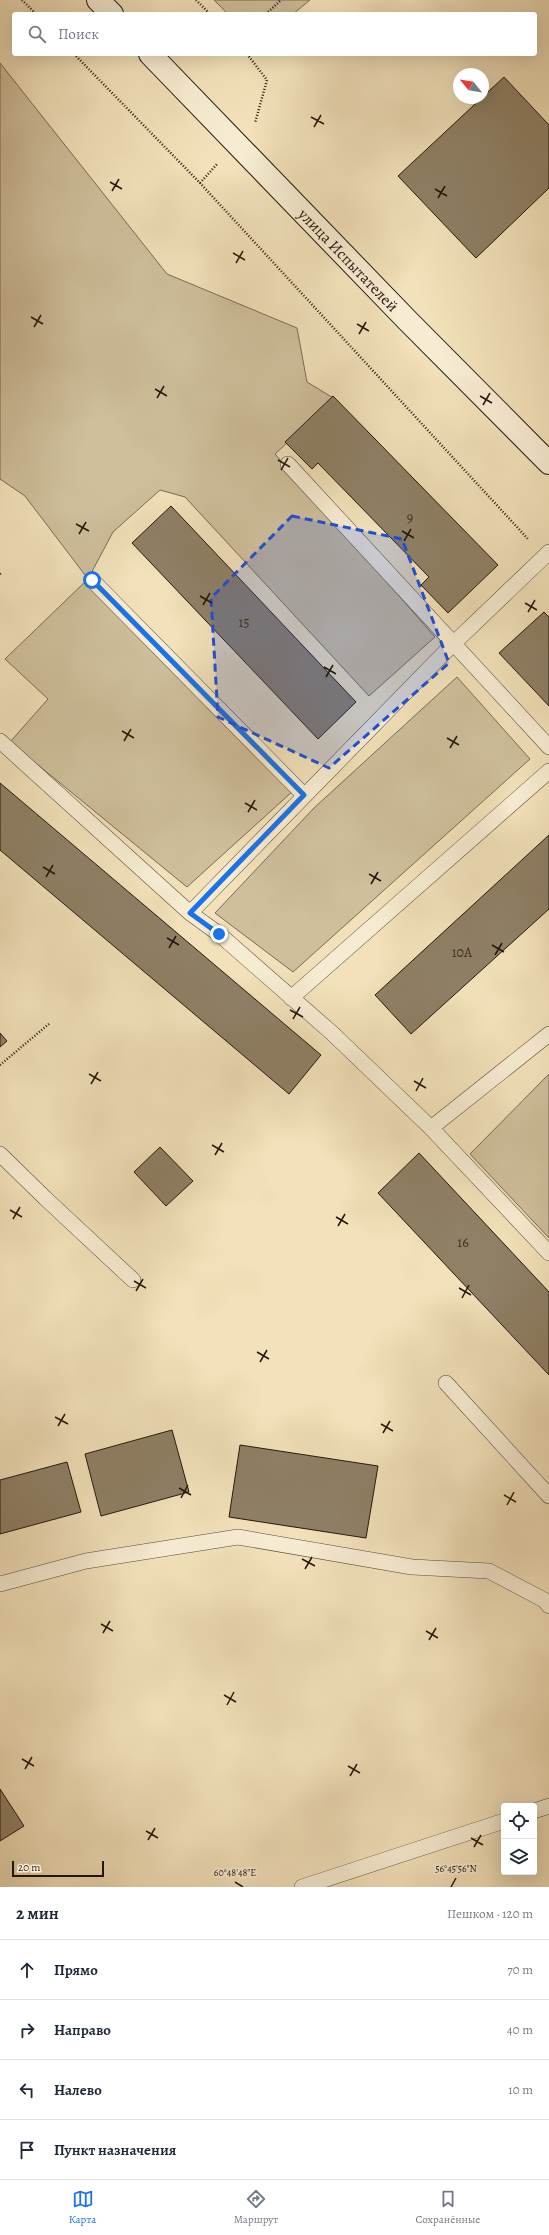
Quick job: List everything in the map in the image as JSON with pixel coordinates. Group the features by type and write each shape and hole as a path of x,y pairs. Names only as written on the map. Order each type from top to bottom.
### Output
{"main road":[{"path":"98,0 110,12"},
{"name":"улица Испытателей","path":"152,56 407,320 549,463"}],"lane":[{"path":"288,464 549,746"},
{"path":"190,913 453,644 547,554"},
{"path":"92,580 304,795"},
{"path":"0,741 190,913 219,934 332,1033 431,1128 549,1253"},
{"path":"291,998 549,771"},
{"path":"431,1128 549,1034"},
{"path":"0,1154 133,1280"},
{"path":"446,1383 549,1496"},
{"path":"0,1584 86,1561 238,1537 412,1567 489,1571 544,1600 549,1606"},
{"path":"537,1810 549,1806"},
{"path":"302,1887 501,1822"}],"path":[{"path":"22,0 34,12"},
{"path":"196,0 208,12"},
{"path":"268,12 281,0"},
{"path":"76,56 200,183 547,554"},
{"path":"0,1065 50,1024"}],"highlighted area":[{"path":"292,516 402,539 449,663 329,768 218,717 211,598"}],"shaded area":[{"path":"214,0 310,0 295,12 226,12"},
{"path":"0,63 167,274 297,328 307,382 335,399 275,454 435,637 369,696 185,497 160,490 113,532 88,579 25,496 0,479"},
{"path":"88,579 293,791 187,887 10,742 48,699 5,659"},
{"path":"457,677 530,759 293,972 215,913 314,808"},
{"path":"549,1074 549,1238 470,1154"}],"building":[{"path":"504,77 549,125 549,188 476,258 398,176 475,104 489,104 489,91"},
{"path":"333,396 498,565 448,613 421,585 429,577 318,463 312,469 285,442"},
{"path":"171,506 356,702 318,739 132,543"},
{"path":"544,612 549,617 549,706 499,653"},
{"path":"0,783 321,1055 289,1094 0,850"},
{"path":"549,835 549,909 411,1034 375,995"},
{"path":"0,1033 7,1041 0,1047"},
{"path":"160,1147 193,1181 166,1206 134,1172"},
{"path":"419,1153 549,1292 549,1375 378,1193"},
{"path":"172,1430 189,1492 101,1516 85,1454"},
{"path":"240,1445 378,1466 366,1538 229,1517"},
{"path":"67,1462 81,1512 0,1534 0,1480"},
{"path":"0,1789 24,1826 0,1841"}],"route":[{"path":"92,580 304,795 190,913 219,934"}]}
